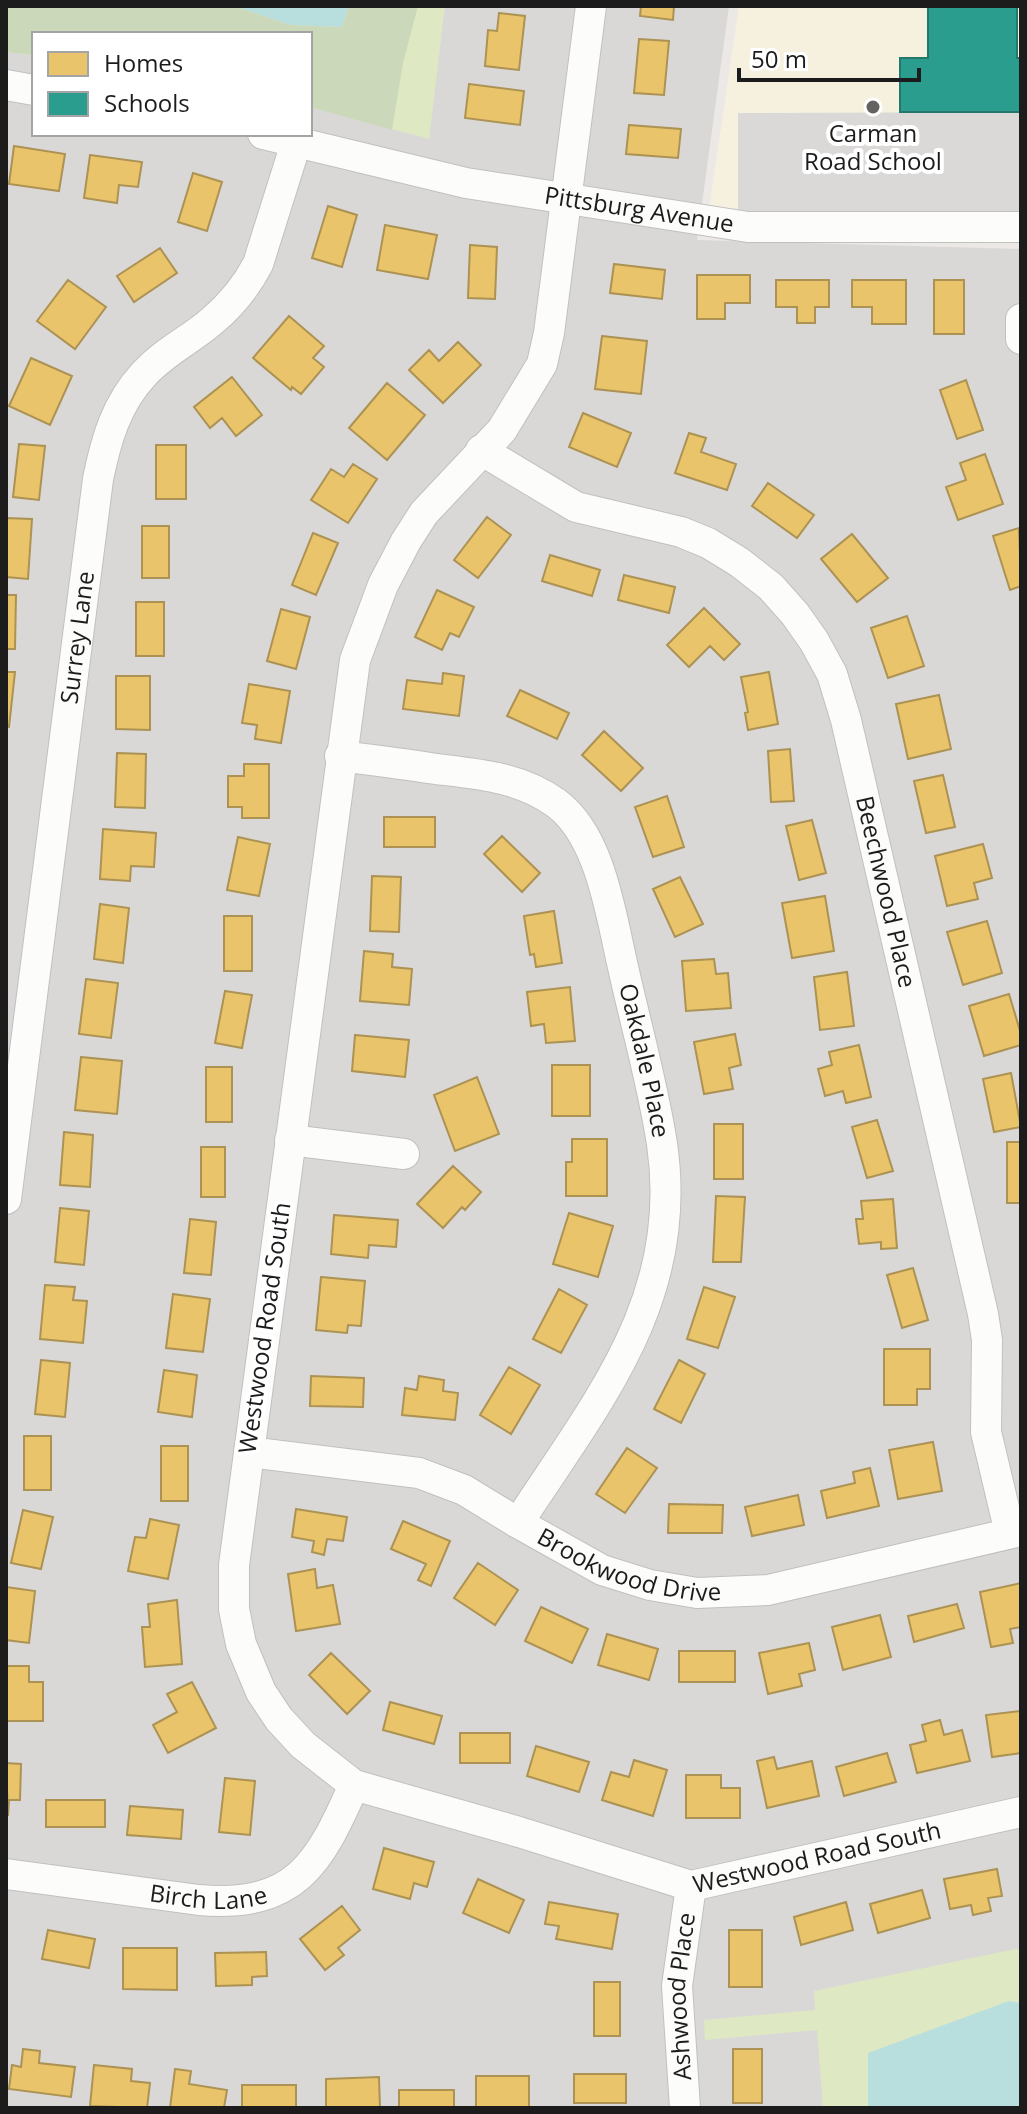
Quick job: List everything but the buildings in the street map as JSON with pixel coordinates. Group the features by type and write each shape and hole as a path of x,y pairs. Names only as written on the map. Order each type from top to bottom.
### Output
{"street":[{"name":"Westwood Road South","path":"591,6 549,333 542,364 502,430 424,513 406,541 383,585 355,660 234,1565 234,1609 241,1644 261,1692 279,1719 303,1745 354,1785 691,1886 1021,1812"},
{"path":"6,85 32,90"},
{"name":"Pittsburg Avenue","path":"274,136 466,183 748,227 1021,227"},
{"name":"Surrey Lane","path":"6,1199 13,1089 98,479 107,435 123,400 143,374 214,320 249,281 258,264 297,140"},
{"path":"1021,319 1021,339"},
{"name":"Beechwood Place","path":"481,450 576,507 681,532 708,543 739,562 771,587 795,614 832,674 850,736 983,1314 987,1340 986,1432 1016,1532"},
{"name":"Oakdale Place","path":"340,756 497,777 532,788 558,805 578,825 593,850 619,948 662,1146 665,1211 660,1255 643,1316 616,1373 518,1523"},
{"path":"290,1140 404,1154"},
{"name":"Brookwood Drive","path":"249,1452 419,1473 464,1490 602,1570 650,1585 697,1593 768,1590 1016,1532"},
{"name":"Birch Lane","path":"6,1874 199,1900 247,1900 282,1887 315,1861 331,1838 354,1785"},
{"name":"Ashwood Place","path":"685,2108 677,1986 691,1886"}],"shaded area":[{"path":"6,6 729,6 697,240 1021,249 1021,2108 6,2108"},
{"name":"Carman Road School","path":"739,6 1021,6 1021,213 738,214 709,209"},
{"path":"1021,112 1021,213 738,214 738,113"}],"green space":[{"path":"6,6 445,6 429,139 312,108 312,32 32,32 32,55 6,52"},
{"path":"6,6 234,6 291,25 342,27 349,6 418,6 403,63 392,130 312,108 312,32 32,32 32,55 6,52"},
{"path":"1021,1948 1021,2108 823,2108 817,2030 705,2040 704,2020 815,2010 814,1991"}],"water":[{"path":"234,6 349,6 342,27 291,25"},
{"path":"1009,2001 1021,2003 1021,2108 868,2108 868,2053"}],"place":[{"name":"Carman Road School","path":"873,107"}]}
